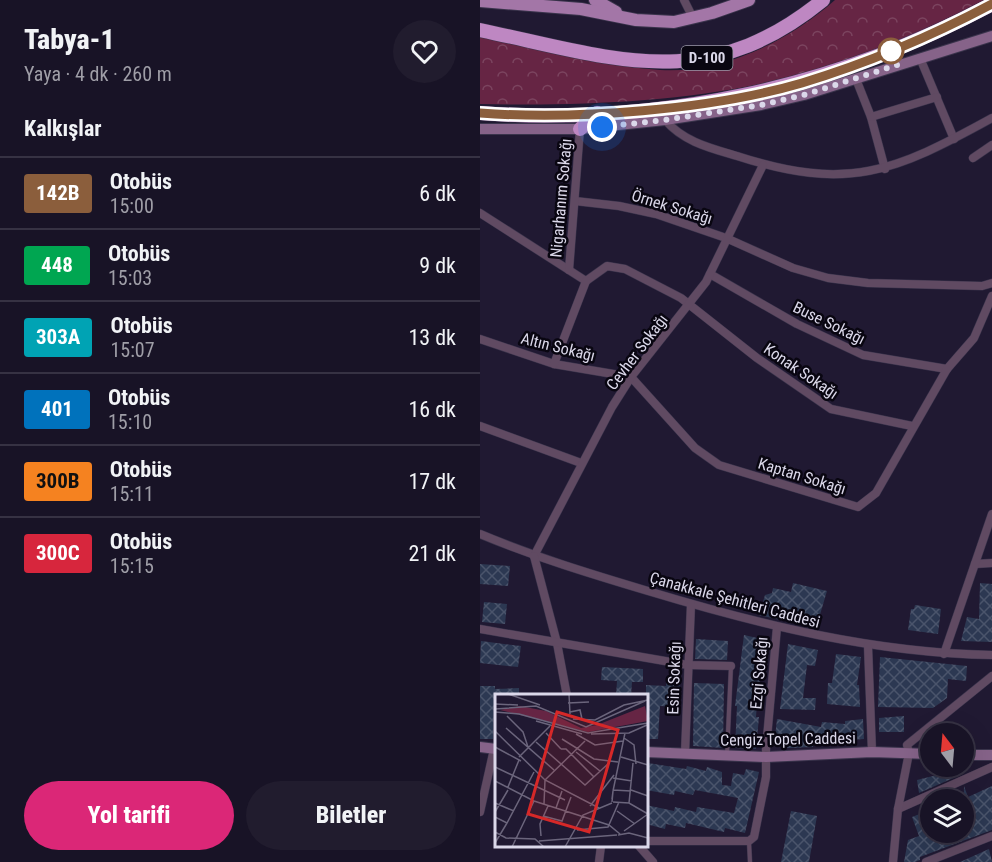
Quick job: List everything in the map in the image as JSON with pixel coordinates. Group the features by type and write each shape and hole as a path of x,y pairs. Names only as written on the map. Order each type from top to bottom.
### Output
{"highway":[{"name":"D-100","path":"480,30 629,60 693,61 719,56 764,39 791,24 823,0"},
{"path":"480,112 597,113 722,99 801,83 927,36 992,4"},
{"path":"580,129 597,113"}],"main road":[{"path":"566,8 578,0"},
{"path":"595,0 608,9 636,20"},
{"path":"480,1 566,8 636,20 674,22 742,2"},
{"path":"480,129 580,129 665,120 761,105 804,95 992,36"},
{"path":"480,747 495,749"},
{"name":"Cengiz Topel Caddesi","path":"648,752 766,757 872,752 920,754"},
{"path":"974,755 992,755"}],"street":[{"path":"684,0 693,18"},
{"path":"920,58 954,139"},
{"path":"856,79 871,117 885,169"},
{"path":"871,117 937,97"},
{"path":"665,120 677,133 694,143 763,165 805,174 844,175 885,169 954,139 992,118"},
{"name":"Nigarhanım Sokağı","path":"569,270 580,129"},
{"path":"973,158 992,145"},
{"name":"Cevher Sokağı","path":"534,556 581,463 632,377 690,305 710,274 763,165"},
{"name":"Örnek Sokağı","path":"575,201 619,206 656,214 726,238 767,258 828,278 911,285 982,286 992,283"},
{"path":"480,213 586,281 554,364"},
{"name":"Konak Sokağı","path":"586,281 607,266 625,269 681,298 757,358 831,409 912,426"},
{"name":"Buse Sokağı","path":"710,274 797,324 863,355 947,369"},
{"name":"Kaptan Sokağı","path":"632,377 695,448 719,465 858,507 876,493 912,426 947,369 974,338 992,296"},
{"name":"Altın Sokağı","path":"480,339 554,364 632,377"},
{"path":"480,426 581,463"},
{"path":"944,654 992,514"},
{"name":"Çanakkale Şehitleri Caddesi","path":"480,534 534,556 691,604 777,627 868,646 944,654 992,655"},
{"path":"534,556 557,643 567,694"},
{"path":"975,564 992,563"},
{"name":"Esin Sokağı","path":"685,753 691,604"},
{"name":"Ezgi Sokağı","path":"749,841 754,837 766,777 777,627"},
{"path":"480,628 688,665 731,666"},
{"path":"868,646 872,752"},
{"path":"894,862 898,809 909,753 907,745 992,676"},
{"path":"480,812 495,749"},
{"path":"898,809 992,767"},
{"path":"926,862 992,836"},
{"path":"648,840 749,841"},
{"path":"599,862 601,847"},
{"path":"640,847 653,862"}],"lane":[{"path":"727,755 731,666"},
{"path":"749,841 750,862"}],"green space":[{"path":"835,0 989,0 874,50 826,67 724,91 602,103 480,104 480,35 614,65 683,70 707,67 754,52 797,29"}],"building":[{"path":"480,564 510,566 508,586 480,584"},
{"path":"793,583 827,591 816,628 759,615 765,595 772,593 773,588 791,592"},
{"path":"980,583 992,584 992,642 961,641 967,617 979,619"},
{"path":"484,602 507,604 505,624 482,622"},
{"path":"915,605 941,609 938,634 908,630 911,609 914,609"},
{"path":"744,635 770,641 766,673 762,672 758,690 756,717 759,717 756,749 735,748 737,706 735,706"},
{"path":"696,639 728,641 727,660 695,659"},
{"path":"481,641 521,646 518,667 480,663"},
{"path":"788,644 818,650 815,666 807,665 803,698 816,698 815,710 780,709"},
{"path":"836,654 861,657 857,685 859,685 860,707 827,704 828,683 832,683"},
{"path":"880,657 967,666 966,681 948,679 947,698 933,708 878,707"},
{"path":"602,667 643,669 643,682 632,682 631,694 616,694 617,681 601,680"},
{"path":"666,678 680,678 679,707 660,706 658,739 648,739 646,685 666,686"},
{"path":"694,683 724,684 723,748 693,746"},
{"path":"480,686 495,686 495,689 519,688 519,694 495,694 493,739 480,739"},
{"path":"904,716 904,732 879,732 879,718"},
{"path":"777,719 821,727 822,722 845,724 845,721 863,719 864,739 838,741 838,746 813,744 813,747 790,748 774,746"},
{"path":"648,763 686,769 687,766 706,771 707,767 722,772 722,785 731,786 733,773 744,775 746,769 759,772 745,833 725,828 724,832 686,823 685,828 666,824 665,829 648,825 648,805 674,811 675,807 696,812 697,807 734,813 738,798 695,790 693,795 675,791 674,795 648,790"},
{"path":"929,777 956,777 928,789 920,789 919,793 917,780"},
{"path":"992,786 992,830 974,837 974,794"},
{"path":"791,811 817,816 809,862 781,862"},
{"path":"920,814 920,843 957,843 920,857 920,860 915,862 904,862 908,840 919,836 912,817"},
{"path":"989,849 992,862 960,862"}],"bus line":[{"name":"142B","path":"480,113 597,113 680,105 761,93 801,83 870,59 963,20 992,4"}],"route":[{"path":"602,127 761,105 804,95 897,65 891,51"}]}
